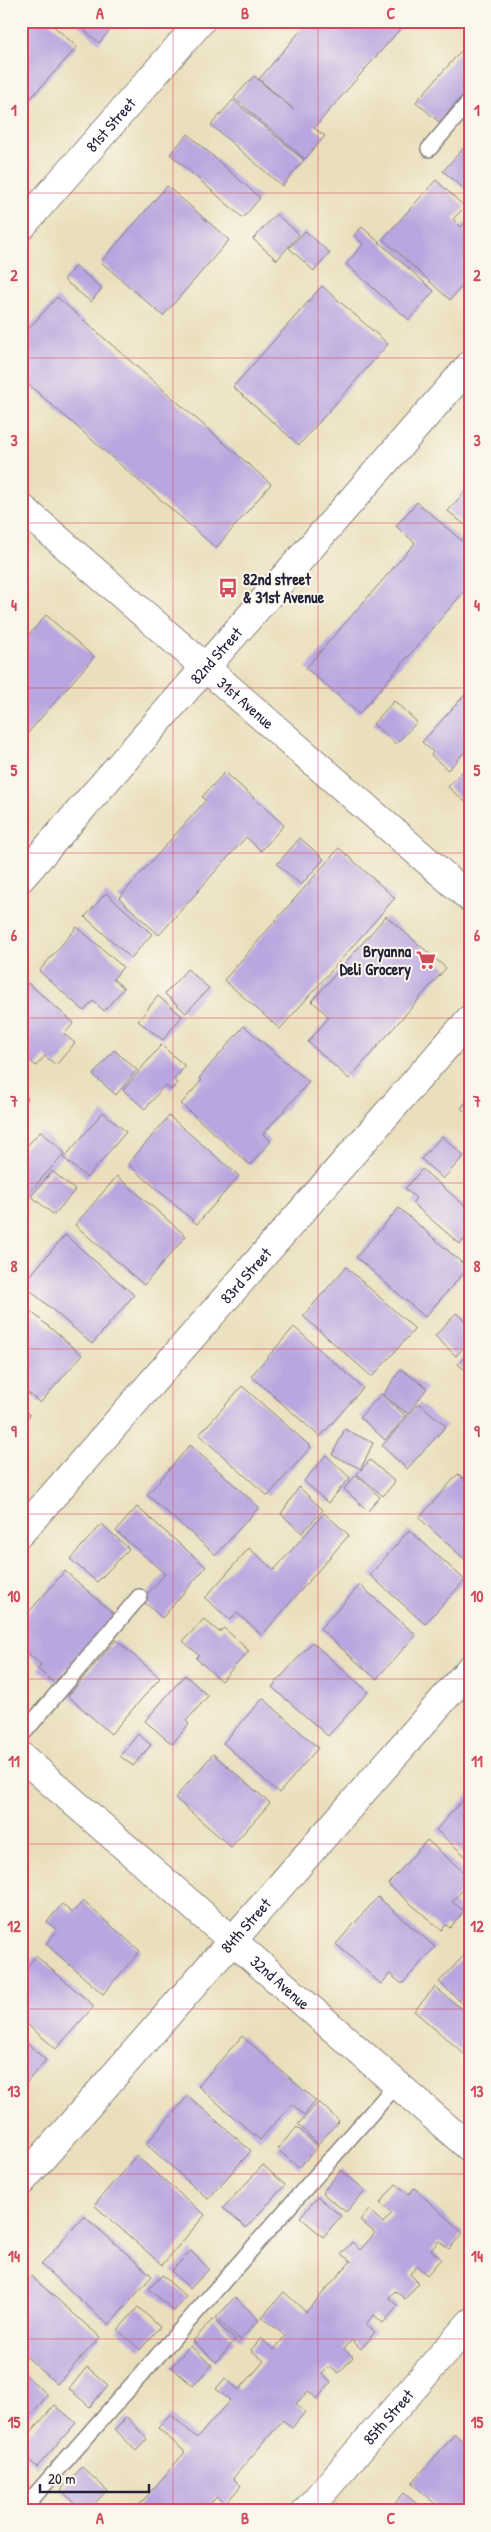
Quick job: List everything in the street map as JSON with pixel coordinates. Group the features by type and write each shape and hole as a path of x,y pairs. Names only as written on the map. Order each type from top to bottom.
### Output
{"street":[{"name":"81st Street","path":"21,227 201,21"},
{"name":"82nd Street","path":"21,878 470,365"},
{"name":"31st Avenue","path":"21,507 470,898"},
{"name":"83rd Street","path":"21,1532 470,1019"},
{"name":"84th Street","path":"21,2182 470,1669"},
{"name":"32nd Avenue","path":"21,1756 470,2148"},
{"name":"85th Street","path":"306,2511 470,2323"}],"lane":[{"path":"429,149 470,101"},
{"path":"21,1736 139,1597"},
{"path":"21,2511 397,2084"}],"building":[{"path":"21,21 48,21 77,47 21,109"},
{"path":"74,21 118,21 99,43"},
{"path":"309,21 407,21 314,128 325,136 305,159 234,98 254,76 294,110 259,79"},
{"path":"461,51 470,59 470,87 439,122 416,102"},
{"path":"233,100 304,160 282,186 211,125"},
{"path":"188,134 260,198 243,218 170,154"},
{"path":"470,141 470,194 443,171"},
{"path":"436,180 465,207 453,219 461,227 470,217 470,277 450,300 383,239"},
{"path":"167,186 229,240 163,316 101,262"},
{"path":"276,214 299,234 277,260 253,239"},
{"path":"362,227 434,291 409,320 346,264 363,244 354,235"},
{"path":"305,231 330,253 314,271 289,248"},
{"path":"75,266 102,288 91,302 64,280"},
{"path":"322,286 388,344 299,445 233,387"},
{"path":"57,297 271,484 216,548 21,378 21,337"},
{"path":"466,490 470,494 470,529 448,511"},
{"path":"417,502 470,548 470,590 467,588 359,714 306,668 415,543 396,526"},
{"path":"46,615 94,657 21,741 21,644"},
{"path":"470,689 470,746 448,770 431,755 433,752 422,742"},
{"path":"394,701 417,722 396,744 373,724"},
{"path":"470,763 470,806 448,787"},
{"path":"225,772 284,825 261,851 246,837 159,935 119,898 206,800 202,797"},
{"path":"300,838 324,859 301,885 277,864"},
{"path":"339,848 395,898 280,1029 224,980"},
{"path":"106,893 152,934 131,958 85,917"},
{"path":"386,916 446,968 349,1079 308,1042 329,1017 312,1001"},
{"path":"77,927 123,967 113,979 124,988 104,1011 93,1001 84,1011 39,971"},
{"path":"187,969 209,988 186,1013 165,994"},
{"path":"28,983 74,1023 64,1034 75,1043 56,1065 45,1056 36,1066 21,1053 21,991"},
{"path":"158,996 182,1016 163,1040 138,1021"},
{"path":"244,1026 309,1082 263,1134 271,1141 250,1165 181,1104 202,1080 199,1078"},
{"path":"161,1045 185,1066 174,1080 177,1083 171,1090 165,1085 145,1109 123,1090"},
{"path":"114,1050 137,1070 116,1095 93,1075"},
{"path":"21,1091 28,1098 21,1105"},
{"path":"470,1098 470,1116 461,1108"},
{"path":"103,1112 126,1132 87,1178 64,1158"},
{"path":"169,1116 239,1176 197,1224 128,1164"},
{"path":"41,1131 65,1153 21,1201 21,1152"},
{"path":"442,1136 464,1156 443,1179 421,1159"},
{"path":"422,1169 470,1210 470,1246 463,1240 460,1244 412,1203 416,1198 405,1189"},
{"path":"52,1171 75,1190 54,1215 31,1196"},
{"path":"117,1176 186,1236 144,1285 75,1225"},
{"path":"399,1208 468,1268 425,1317 356,1257"},
{"path":"65,1235 134,1295 92,1344 23,1284"},
{"path":"346,1267 415,1329 372,1377 303,1316"},
{"path":"21,1303 82,1355 40,1403 21,1387"},
{"path":"456,1313 470,1325 470,1341 456,1356 435,1336"},
{"path":"294,1327 363,1388 320,1437 251,1376"},
{"path":"470,1349 470,1374 458,1364"},
{"path":"401,1369 427,1388 408,1414 383,1395"},
{"path":"242,1386 311,1447 268,1496 199,1435"},
{"path":"381,1394 406,1416 385,1440 360,1417"},
{"path":"419,1403 446,1426 407,1469 382,1446"},
{"path":"21,1407 30,1415 21,1425"},
{"path":"345,1429 373,1443 361,1469 332,1455"},
{"path":"190,1445 259,1507 216,1555 147,1495"},
{"path":"326,1455 350,1478 328,1503 304,1481"},
{"path":"370,1460 395,1482 383,1496 357,1474"},
{"path":"458,1474 470,1484 470,1564 419,1518"},
{"path":"356,1475 380,1497 368,1511 344,1489"},
{"path":"299,1487 323,1510 302,1533 281,1514"},
{"path":"137,1507 206,1567 162,1618 142,1600 165,1574 116,1531"},
{"path":"324,1513 349,1535 262,1635 237,1613 230,1620 205,1598 249,1548 274,1570"},
{"path":"102,1524 129,1549 97,1582 70,1559"},
{"path":"409,1530 465,1580 425,1624 370,1575"},
{"path":"65,1571 115,1615 54,1683 38,1669 41,1665 23,1649 21,1651 21,1621"},
{"path":"360,1585 416,1635 376,1679 320,1629"},
{"path":"204,1619 219,1632 224,1628 249,1651 221,1681 196,1658 199,1655 183,1641"},
{"path":"116,1640 160,1678 111,1734 68,1696"},
{"path":"312,1642 368,1692 328,1736 272,1687"},
{"path":"185,1675 208,1696 186,1721 189,1724 172,1744 145,1721"},
{"path":"263,1698 318,1748 279,1793 223,1743"},
{"path":"138,1734 151,1745 133,1766 120,1756"},
{"path":"213,1754 270,1803 231,1847 175,1798"},
{"path":"470,1792 470,1860 436,1830"},
{"path":"427,1840 470,1878 470,1882 452,1902 464,1911 450,1928 446,1925 441,1930 388,1884"},
{"path":"378,1897 435,1947 402,1984 390,1974 381,1984 336,1944"},
{"path":"83,1901 140,1951 103,1994 46,1944 57,1930 47,1922 62,1904 72,1913"},
{"path":"470,1949 470,1994 462,2003 439,1982"},
{"path":"36,1956 94,2006 56,2049 21,2019 21,1964 26,1968"},
{"path":"435,1987 470,2016 470,2059 414,2011"},
{"path":"242,2036 316,2101 304,2115 292,2104 260,2140 198,2086"},
{"path":"21,2038 46,2060 21,2089"},
{"path":"188,2096 251,2151 208,2199 146,2144"},
{"path":"319,2102 339,2121 318,2144 298,2124"},
{"path":"297,2127 318,2146 299,2168 277,2149"},
{"path":"136,2156 205,2215 162,2265 94,2205"},
{"path":"263,2165 285,2185 246,2228 223,2208"},
{"path":"341,2170 365,2190 346,2212 322,2193"},
{"path":"396,2184 409,2194 414,2188 463,2233 449,2249 439,2241 431,2250 441,2259 427,2275 417,2266 410,2274 419,2283 405,2299 395,2291 390,2296 389,2298 398,2306 383,2323 374,2315 366,2324 375,2332 361,2349 352,2340 344,2349 353,2357 339,2373 330,2366 322,2374 331,2382 317,2399 308,2391 296,2404 305,2412 292,2428 283,2420 233,2478 241,2486 225,2504 217,2497 211,2503 220,2511 134,2511 185,2452 158,2428 170,2414 197,2438 230,2400 216,2389 225,2378 239,2390 264,2361 251,2350 261,2338 274,2350 285,2336 262,2317 284,2292 306,2312 351,2261 341,2254 352,2242 360,2250 375,2233 360,2220 369,2210 383,2223 392,2213 380,2203"},
{"path":"318,2197 341,2216 323,2237 300,2217"},
{"path":"84,2216 152,2276 109,2325 41,2265"},
{"path":"191,2251 209,2269 190,2289 171,2271"},
{"path":"162,2275 186,2297 174,2311 149,2289"},
{"path":"31,2276 100,2337 57,2384 21,2352 21,2287"},
{"path":"235,2297 259,2320 240,2340 216,2318"},
{"path":"138,2307 160,2327 140,2350 118,2330"},
{"path":"213,2319 235,2340 216,2362 193,2341"},
{"path":"190,2346 212,2365 193,2386 171,2367"},
{"path":"87,2367 108,2385 90,2407 69,2389"},
{"path":"21,2371 48,2395 21,2426"},
{"path":"55,2405 76,2423 37,2467 21,2453 21,2443"},
{"path":"127,2417 147,2439 136,2451 115,2429"},
{"path":"455,2434 470,2448 470,2511 443,2511 412,2483"},
{"path":"82,2467 107,2490 88,2511 83,2511 61,2490"},
{"path":"404,2493 425,2511 388,2511"}],"place":[{"name":"82nd street & 31st Avenue","path":"228,588"},
{"name":"Bryanna Deli Grocery","path":"426,960"}]}
